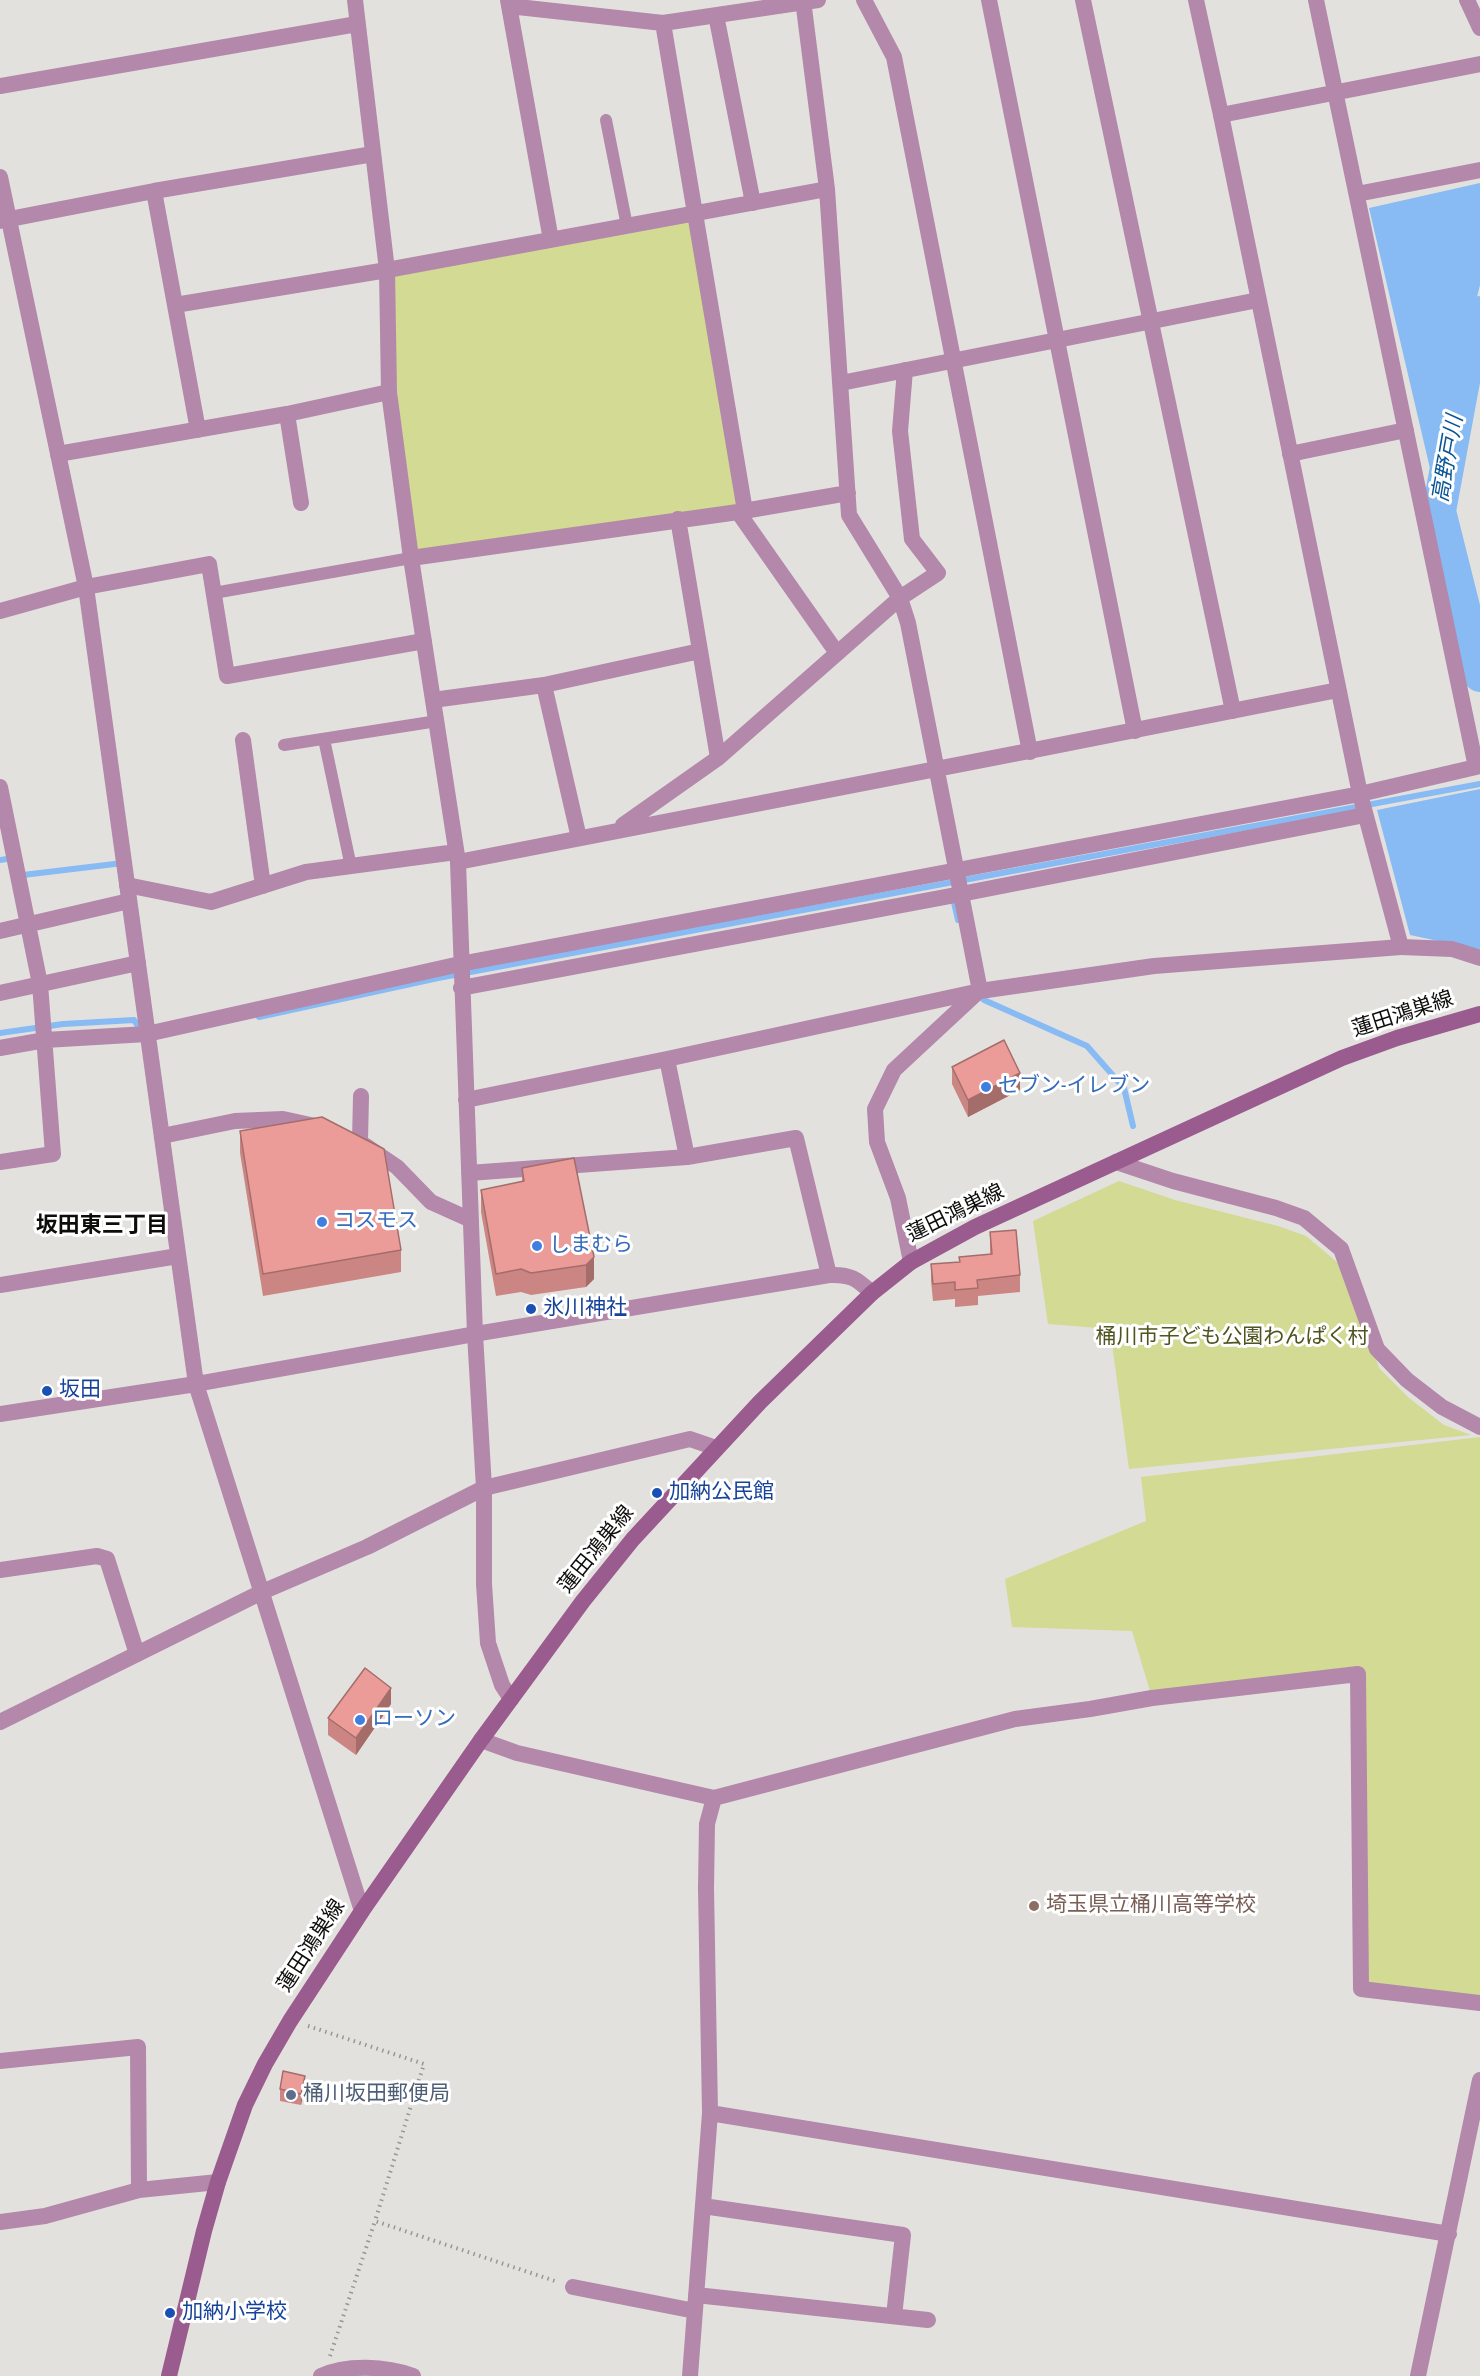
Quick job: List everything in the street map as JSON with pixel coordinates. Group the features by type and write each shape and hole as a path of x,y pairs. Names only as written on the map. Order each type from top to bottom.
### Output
{"main road":[{"name":"蓮田鴻巣線","path":"169,2376 218,2182 245,2105 290,2020 362,1911 511,1699 633,1539 760,1401 873,1293 910,1262 975,1227 1341,1058 1397,1038 1480,1014"}],"street":[{"path":"355,0 387,270 389,392 411,558 457,857 484,1488 484,1584 488,1643 502,1685 511,1699"},
{"path":"551,240 509,3 663,23 808,0 827,189 849,515 900,598 908,623 980,990"},
{"path":"864,0 894,57 1030,752"},
{"path":"989,0 1135,731"},
{"path":"1083,0 1233,711"},
{"path":"1196,0 1360,794 1401,947"},
{"path":"0,1048 45,1040 147,1034 460,964 1360,794 1476,767 1316,0"},
{"path":"1467,0 1480,28"},
{"path":"716,15 753,203"},
{"path":"663,23 742,511 837,653"},
{"path":"0,86 357,24"},
{"path":"1221,115 1480,64"},
{"path":"4,220 154,191 373,154"},
{"path":"1357,194 1480,170"},
{"path":"0,177 4,220 86,587 196,1384 362,1911"},
{"path":"175,305 387,270 827,189"},
{"path":"154,191 198,429"},
{"path":"841,383 1258,300"},
{"path":"617,829 718,758 900,598 938,573 912,539 900,431 905,370"},
{"path":"58,454 287,414 389,392"},
{"path":"287,414 301,503"},
{"path":"1290,454 1406,430"},
{"path":"411,558 742,511 848,493"},
{"path":"678,519 718,758"},
{"path":"0,611 86,587 209,564 228,676 424,641"},
{"path":"433,700 544,685 700,651"},
{"path":"544,685 579,838"},
{"path":"0,931 27,926 128,893 211,902 306,872 457,857 579,838 617,829 937,771 1338,690"},
{"path":"243,741 263,886"},
{"path":"0,787 5,846 40,984 53,1154 0,1162"},
{"path":"461,988 961,894 1365,814"},
{"path":"466,1100 667,1059 980,990 1154,966 1401,947 1452,949 1480,958"},
{"path":"0,993 138,963"},
{"path":"910,1262 898,1198 877,1142 874,1109 894,1070 980,990"},
{"path":"667,1059 687,1157"},
{"path":"360,1141 361,1096"},
{"path":"162,1136 235,1121 283,1119 335,1132 360,1141 397,1167 431,1202 471,1220"},
{"path":"469,1173 687,1157 796,1138 829,1275"},
{"path":"1116,1162 1173,1181 1276,1208 1304,1218 1341,1250 1377,1349 1407,1380 1442,1407 1480,1427"},
{"path":"0,1285 178,1256"},
{"path":"0,1414 196,1384 829,1275 844,1274 859,1281 873,1293"},
{"path":"0,1722 262,1593 367,1547 484,1488 690,1439 716,1448"},
{"path":"0,1570 97,1556 106,1559 137,1654"},
{"path":"481,1740 517,1753 714,1798 1015,1719 1152,1698 1358,1674 1361,1989 1480,2003"},
{"path":"690,2376 710,2113 706,1888 707,1824 714,1798"},
{"path":"0,2061 138,2047 139,2190"},
{"path":"1418,2376 1480,2080"},
{"path":"710,2113 1449,2235"},
{"path":"0,2222 45,2216 139,2190 218,2182"},
{"path":"703,2206 903,2235 894,2316"},
{"path":"573,2287 695,2303 928,2320"},
{"path":"322,2375 335,2370 375,2368 413,2376"}],"lane":[{"path":"606,120 627,226"},
{"path":"214,593 411,558"},
{"path":"284,745 437,721"},
{"path":"324,739 351,867"}],"path":[{"path":"290,2020 424,2064 375,2221 322,2375"},
{"path":"375,2221 573,2287"}],"green space":[{"path":"695,213 745,511 411,558 387,270"},
{"name":"桶川市子ども公園わんぱく村","path":"1119,1181 1175,1200 1278,1226 1306,1236 1344,1268 1379,1368 1409,1398 1444,1425 1471,1435 1129,1469 1110,1329 1048,1324 1033,1221"},
{"path":"1480,1437 1480,2002 1361,1989 1358,1674 1152,1698 1132,1631 1012,1627 1005,1579 1146,1521 1141,1477"}],"water":[{"path":"1480,183 1480,285 1432,477 1369,208"},
{"path":"1480,789 1480,950 1410,935 1377,810"}],"building":[{"path":"1004,1040 1020,1073 968,1100 952,1067"},
{"name":"コスモス","path":"322,1117 384,1149 401,1250 263,1274 240,1131"},
{"name":"しまむら","path":"574,1158 594,1257 586,1265 531,1273 521,1269 496,1274 481,1190 524,1181 522,1168"},
{"path":"1016,1230 1020,1275 977,1280 978,1288 955,1290 955,1282 933,1284 931,1264 960,1262 959,1257 992,1254 990,1232"},
{"path":"365,1668 391,1688 356,1738 328,1718"},
{"path":"283,2071 305,2076 301,2094 280,2089"}],"waterway":[{"name":"高野戸川","path":"1480,313 1466,365 1439,511 1480,675"},
{"path":"259,1017 438,978 1480,784"},
{"path":"0,860 14,858"},
{"path":"22,873 23,875 123,863"},
{"path":"953,898 958,920"},
{"path":"978,993 984,1000 1087,1046 1124,1088 1133,1126"},
{"path":"0,1033 63,1024 134,1020 142,1032"}],"place":[{"name":"セブン-イレブン","path":"986,1087"},
{"name":"コスモス","path":"322,1222"},
{"name":"しまむら","path":"537,1246"},
{"name":"氷川神社","path":"531,1309"},
{"name":"坂田","path":"47,1391"},
{"name":"加納公民館","path":"657,1493"},
{"name":"ローソン","path":"360,1720"},
{"name":"埼玉県立桶川高等学校","path":"1034,1906"},
{"name":"桶川坂田郵便局","path":"291,2095"},
{"name":"加納小学校","path":"170,2313"}],"district":[{"name":"坂田東三丁目","path":"102,1226"}]}
